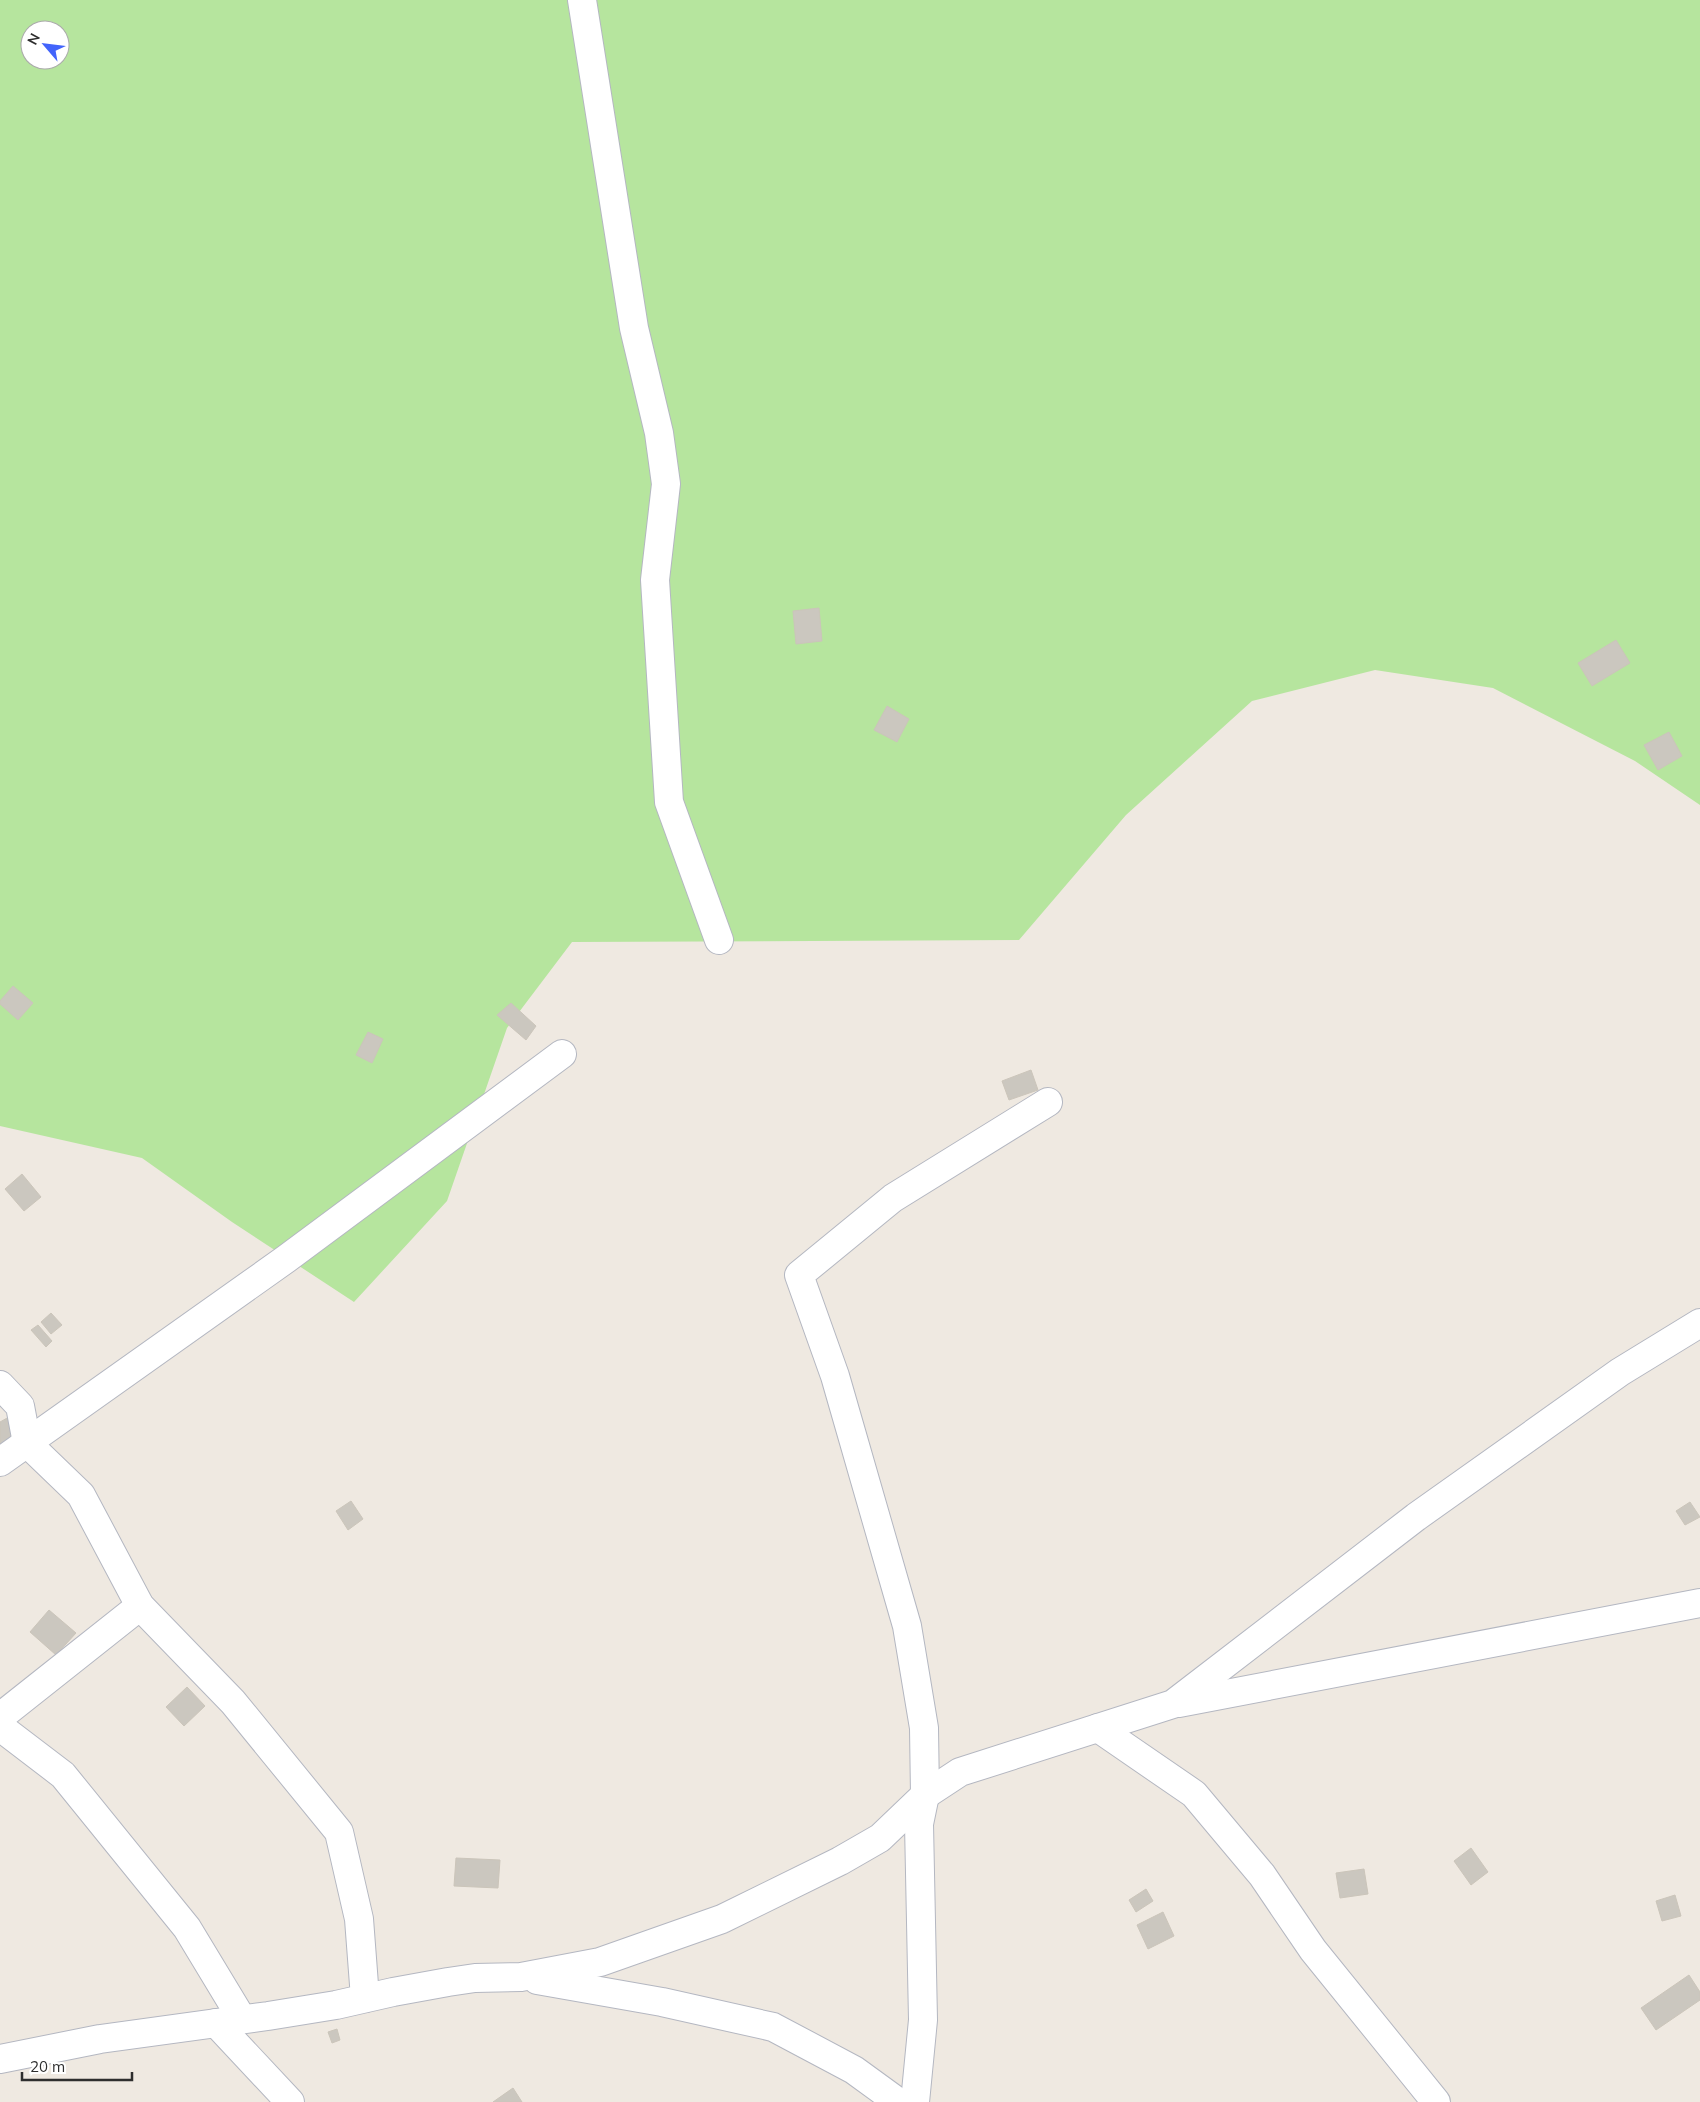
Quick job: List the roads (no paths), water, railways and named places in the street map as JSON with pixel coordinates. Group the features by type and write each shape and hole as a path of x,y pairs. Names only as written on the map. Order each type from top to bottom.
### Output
{"street":[{"path":"582,0 634,328 659,433 666,484 655,580 669,802 719,940"},
{"path":"0,1462 286,1259 562,1054"},
{"path":"915,2102 923,2020 919,1824 925,1796 924,1728 907,1626 835,1376 800,1274 893,1198 1048,1102"},
{"path":"1173,1704 1416,1517 1620,1372 1700,1323"},
{"path":"0,1385 20,1406 27,1443 81,1495 140,1606 233,1702 339,1832 359,1919 365,1998"},
{"path":"0,2059 100,2038 242,2020 336,2005 475,1978 521,1977 600,1962 722,1919 840,1861 880,1838 925,1796 960,1772 1173,1704 1700,1603"},
{"path":"0,1717 140,1606"},
{"path":"0,1727 63,1775 187,1928 242,2020"},
{"path":"1098,1728 1194,1794 1262,1875 1313,1950 1436,2102"},
{"path":"521,1977 662,2002 773,2027 854,2070 898,2102"},
{"path":"216,2023 290,2102"}]}
